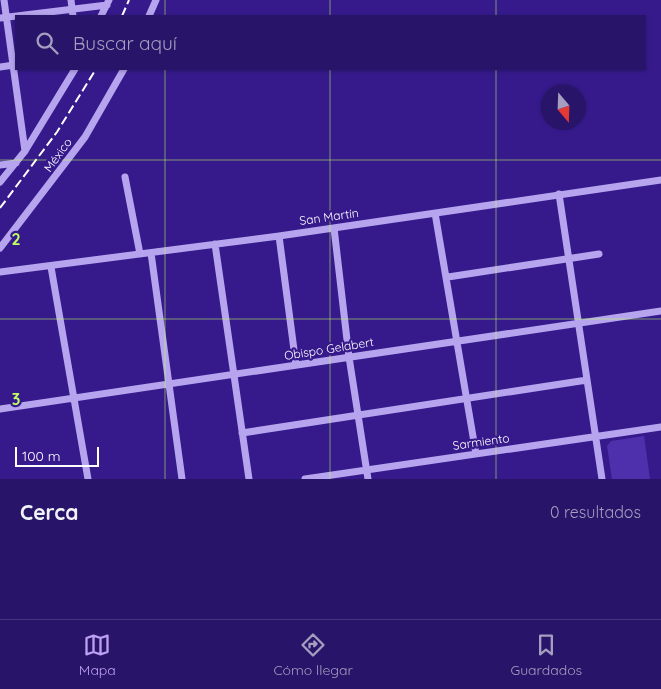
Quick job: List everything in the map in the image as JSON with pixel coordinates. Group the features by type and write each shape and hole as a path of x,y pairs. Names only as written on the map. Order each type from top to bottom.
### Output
{"street":[{"path":"4,0 3,18 14,65 25,151"},
{"path":"71,0 73,13"},
{"path":"149,15 156,0"},
{"path":"45,15 73,13 108,2"},
{"path":"102,15 108,2"},
{"path":"0,66 14,65"},
{"path":"0,182 25,151 74,70"},
{"name":"México","path":"0,248 85,137 123,70"},
{"path":"0,165 16,163"},
{"path":"125,177 140,254"},
{"name":"San Martín","path":"0,272 151,254 661,180"},
{"path":"559,194 602,479"},
{"path":"435,213 448,278 476,454"},
{"path":"334,228 368,479"},
{"path":"279,236 296,365"},
{"path":"214,244 232,376 249,479"},
{"path":"151,254 182,479"},
{"path":"448,278 599,254"},
{"path":"51,267 88,479"},
{"name":"Obispo Gelabert","path":"0,409 661,311"},
{"path":"242,434 587,380"},
{"name":"Sarmiento","path":"304,479 661,427"}],"shaded area":[{"path":"644,436 650,479 612,479 607,446 611,441"}],"railway":[{"path":"122,15 129,0"},
{"path":"0,208 57,132 95,70"}]}
